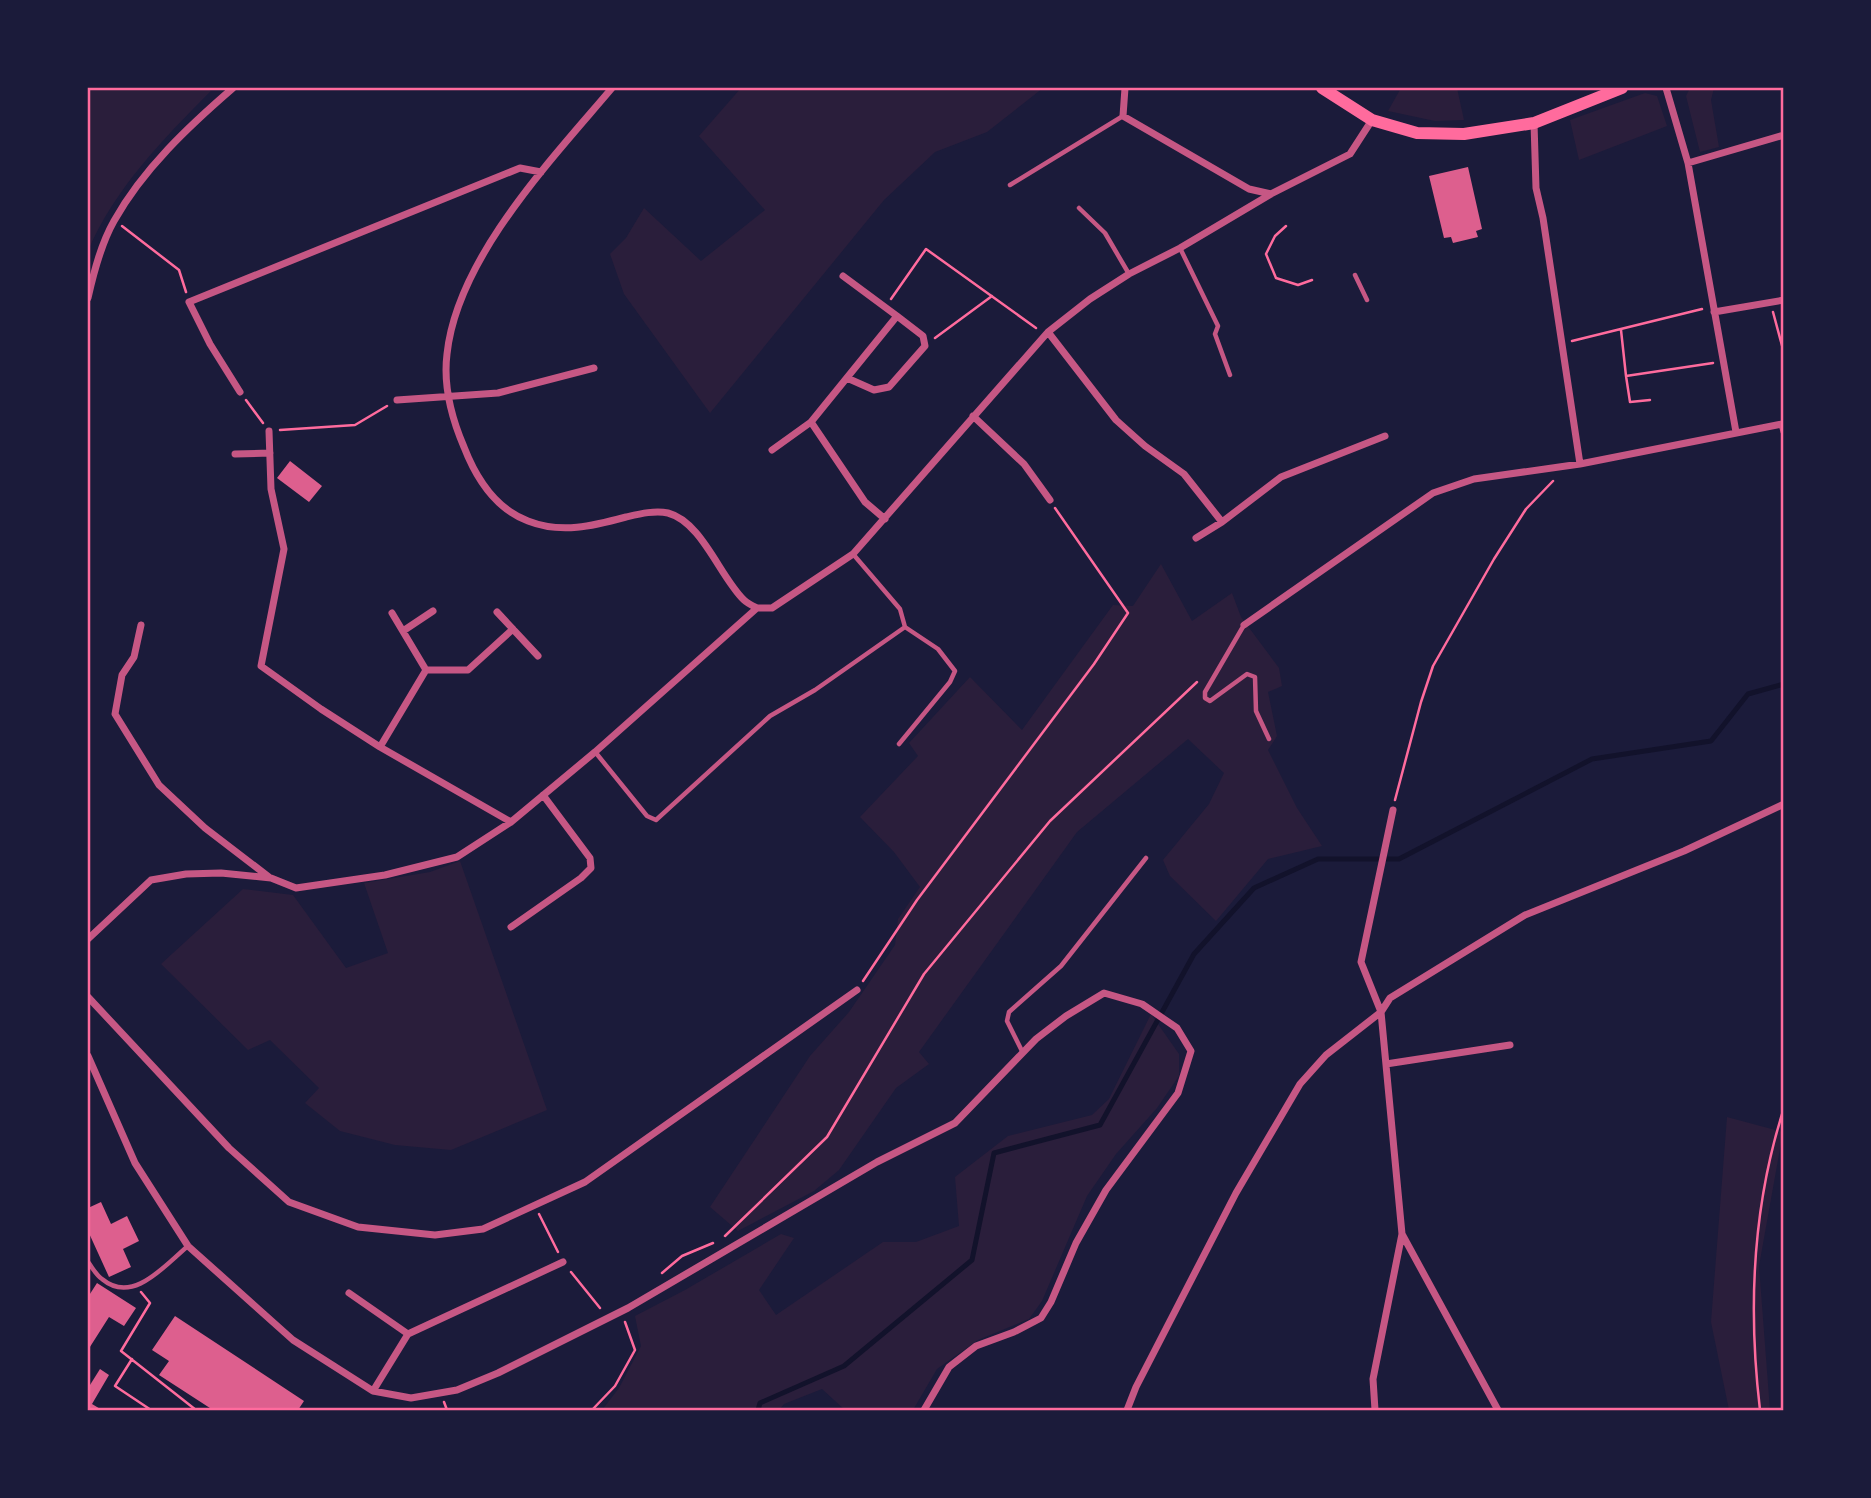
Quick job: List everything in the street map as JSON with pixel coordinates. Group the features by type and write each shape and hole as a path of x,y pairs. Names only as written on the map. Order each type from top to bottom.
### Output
{"main road":[{"path":"1322,88 1372,120 1417,133 1464,134 1534,123 1622,88"}],"street":[{"path":"88,298 102,248 114,220 183,131 233,88"},
{"path":"612,88 541,172 495,233 459,303 447,355 448,398 472,468 495,500 526,521 558,529 593,526 646,513 669,513 690,525 744,600 757,608 772,608 853,554 1048,332 1090,299 1129,274 1180,248 1271,194 1350,154 1372,120"},
{"path":"1125,88 1124,116 1249,189 1271,194"},
{"path":"1666,88 1688,163 1736,432"},
{"path":"1534,123 1536,188 1543,218 1580,464"},
{"path":"1688,163 1783,135"},
{"path":"240,392 209,344 189,302 520,168 541,172"},
{"path":"843,276 923,336 925,346 889,387 874,390 847,379"},
{"path":"1714,312 1783,300"},
{"path":"772,450 811,422 897,316"},
{"path":"1048,332 1116,420 1145,446 1184,474 1222,522"},
{"path":"397,400 498,393 594,368"},
{"path":"973,416 1024,464 1050,500"},
{"path":"811,422 865,502 885,519"},
{"path":"1244,625 1433,494 1474,478 1580,464 1736,432 1783,426"},
{"path":"269,431 271,489 284,549 261,666 380,747 511,822"},
{"path":"1196,538 1222,522 1281,477 1385,436"},
{"path":"235,454 270,453"},
{"path":"141,625 134,657 122,675 115,714 159,785 205,828 271,878 296,888 385,875 457,857 511,822 595,752 757,608"},
{"path":"403,631 433,611"},
{"path":"497,612 538,656"},
{"path":"392,613 426,670"},
{"path":"426,670 468,670 513,629"},
{"path":"380,747 426,670"},
{"path":"511,927 581,878 591,868 590,858 543,795"},
{"path":"1127,1410 1136,1387 1236,1193 1300,1084 1326,1055 1381,1012 1390,998 1525,915 1684,851 1783,804"},
{"path":"1375,1410 1373,1379 1402,1234 1381,1012 1362,962 1392,810"},
{"path":"88,939 151,880 186,874 221,873 271,878"},
{"path":"88,997 229,1149 289,1202 358,1227 435,1235 483,1229 585,1182 857,990"},
{"path":"88,1056 135,1163 188,1247 293,1340 373,1391 411,1398 457,1390 498,1373 621,1311 877,1161 955,1123 1023,1051 1066,1016 1104,993 1142,1004 1177,1028 1191,1051 1178,1093 1106,1190 1076,1243 1051,1302 1041,1318 1014,1332 976,1346 949,1367 924,1410"},
{"path":"1387,1064 1510,1045"},
{"path":"1402,1234 1498,1410"},
{"path":"373,1391 408,1334 563,1262"},
{"path":"349,1293 408,1334"}],"lane":[{"path":"1010,185 1124,116"},
{"path":"1079,208 1105,233 1129,274"},
{"path":"1180,248 1218,326 1215,334 1230,374"},
{"path":"1355,275 1367,300"},
{"path":"853,554 900,609 905,627 938,649 955,671 950,682 899,744"},
{"path":"1244,625 1205,692 1205,698 1210,701 1247,674 1255,677 1256,711 1269,739"},
{"path":"595,752 647,816 656,820 770,716 815,690 905,627"},
{"path":"1023,1051 1007,1021 1009,1012 1061,966 1146,858"},
{"path":"88,1262 103,1280 122,1288 137,1287 188,1247"}],"path":[{"path":"114,220 179,270 189,302"},
{"path":"1286,226 1275,236 1266,254 1276,278 1298,285 1312,280"},
{"path":"885,307 926,249 1038,328 1048,332"},
{"path":"925,346 992,296"},
{"path":"1770,302 1783,353"},
{"path":"1562,344 1707,308 1714,312"},
{"path":"1621,329 1630,402 1650,400"},
{"path":"1626,376 1723,362"},
{"path":"240,392 269,431 355,425 397,400"},
{"path":"1392,810 1433,666 1526,509 1556,478"},
{"path":"857,990 917,900 1094,664 1128,613 1050,500"},
{"path":"723,1238 827,1137 924,974 1050,821 1205,674"},
{"path":"1760,1410 1754,1356 1753,1265 1761,1205 1783,1108"},
{"path":"662,1273 682,1256 713,1243"},
{"path":"137,1287 150,1303 121,1351 196,1410"},
{"path":"592,1410 615,1386 635,1350 621,1311"},
{"path":"132,1359 115,1385 151,1410"}],"shaded area":[{"path":"88,88 207,88 211,91 142,165 112,206 88,251"},
{"path":"741,88 1043,88 987,132 935,152 884,200 710,413 624,294 610,254 626,238 644,208 701,261 765,210 699,136"},
{"path":"1401,88 1457,88 1464,120 1435,121 1388,111"},
{"path":"1690,88 1714,88 1711,100 1719,147 1700,152 1686,96"},
{"path":"1645,93 1657,96 1667,126 1579,160 1570,120"},
{"path":"1161,564 1192,621 1232,593 1241,617 1279,668 1282,686 1268,692 1277,736 1268,750 1297,808 1322,846 1268,859 1216,921 1170,876 1163,860 1209,804 1224,773 1188,739 1077,832 919,1052 929,1064 896,1088 839,1170 814,1191 738,1231 710,1207 810,1056 849,1012 895,945 898,919 920,887 894,852 860,817 918,756 909,743 970,677 1022,730 1113,605 1133,606"},
{"path":"460,861 547,1110 451,1150 395,1145 340,1131 305,1103 319,1088 270,1040 248,1050 161,964 243,889 293,895 346,968 388,953 364,883 430,872"},
{"path":"1151,1014 1179,1054 1179,1076 1157,1108 1116,1154 1087,1196 1042,1301 1029,1319 978,1340 937,1369 913,1410 845,1410 822,1389 784,1404 779,1410 602,1410 619,1388 641,1346 635,1316 781,1234 794,1238 759,1290 776,1315 883,1242 916,1242 959,1226 955,1177 1008,1136 1092,1115 1109,1099"},
{"path":"1727,1117 1783,1132 1759,1266 1770,1410 1729,1410 1711,1322"}],"building":[{"path":"1468,167 1482,229 1476,231 1478,237 1453,243 1451,237 1444,238 1429,176"},
{"path":"290,461 322,486 309,502 277,478"},
{"path":"101,1202 111,1224 127,1216 139,1241 123,1249 131,1267 109,1277 88,1231 88,1208"},
{"path":"97,1283 136,1308 124,1326 109,1317 88,1350 88,1297"},
{"path":"175,1316 304,1401 298,1410 213,1410 159,1375 169,1361 152,1350"},
{"path":"100,1369 109,1375 92,1404 102,1410 88,1410 88,1383 90,1385"}],"waterway":[{"path":"758,1410 760,1403 844,1366 972,1260 994,1153 1100,1125 1194,954 1254,888 1318,859 1399,859 1592,759 1711,741 1748,694 1784,684"}]}
